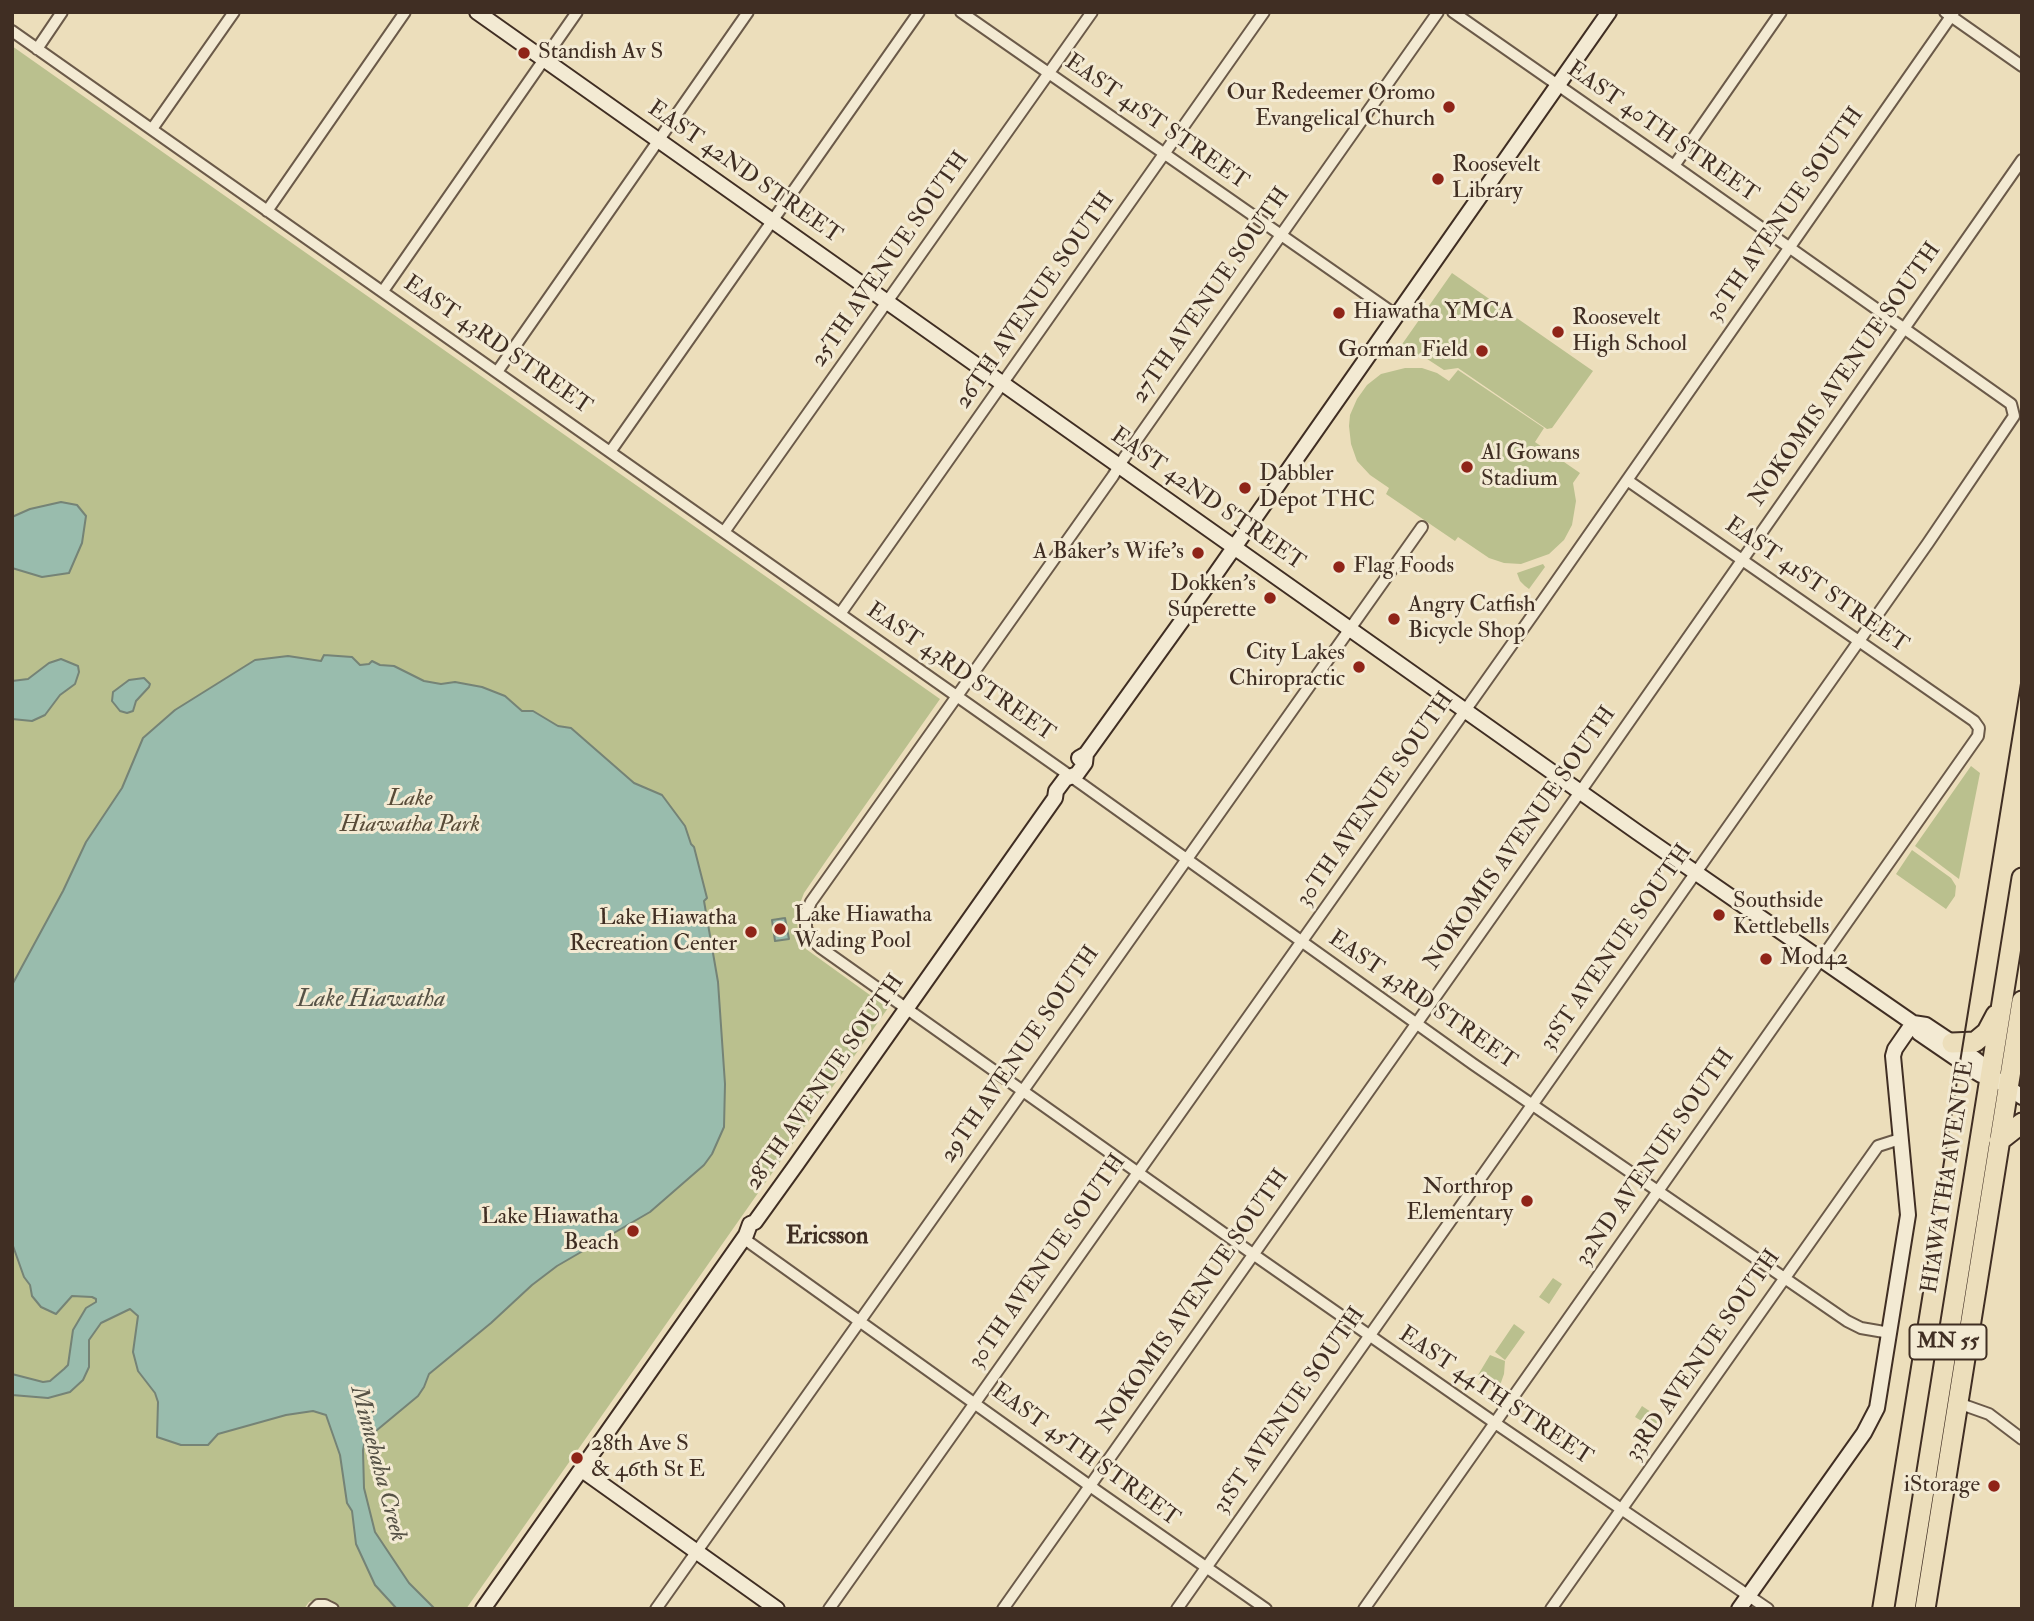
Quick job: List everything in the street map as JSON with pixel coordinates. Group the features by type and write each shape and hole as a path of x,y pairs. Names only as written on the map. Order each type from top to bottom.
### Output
{"highway":[{"name":"HIAWATHA AVENUE","path":"1925,1609 1999,1141 2015,1092 2012,1000 2022,878"},
{"name":"HIAWATHA AVENUE","path":"1905,1609 1990,1075 2012,1000"},
{"path":"1952,1043 1969,1044 1981,1038 2012,1000"},
{"path":"1999,1141 2022,1123"}],"street":[{"path":"37,49 62,12"},
{"path":"152,129 233,12"},
{"path":"267,211 405,12"},
{"name":"EAST 42ND STREET","path":"477,12 1233,548 1913,1023 1919,1033 1981,1075 1990,1075"},
{"path":"383,291 577,12"},
{"path":"497,372 748,12"},
{"path":"610,452 919,12"},
{"name":"EAST 41ST STREET","path":"961,12 1396,315"},
{"name":"25TH AVENUE SOUTH","path":"724,532 1092,12"},
{"name":"26TH AVENUE SOUTH","path":"841,614 1264,12"},
{"name":"27TH AVENUE SOUTH","path":"806,914 811,902 1438,12"},
{"name":"EAST 40TH STREET","path":"1453,12 2011,404 2014,412"},
{"name":"28TH AVENUE SOUTH","path":"483,1609 1055,798 1056,791 1065,779 1077,774 1085,763 1086,754 1609,12"},
{"path":"1674,166 1781,12"},
{"path":"1950,14 2022,66"},
{"name":"30TH AVENUE SOUTH","path":"829,1609 1627,480 1950,14"},
{"name":"EAST 43RD STREET","path":"12,32 841,614 1417,1024 1784,1279 1847,1321 1861,1328 1890,1333"},
{"name":"NOKOMIS AVENUE SOUTH","path":"1003,1609 1417,1024 2022,160"},
{"name":"31ST AVENUE SOUTH","path":"1177,1609 1858,642 2012,419 2014,412"},
{"name":"EAST 41ST STREET","path":"1627,480 1974,721 1979,729"},
{"name":"29TH AVENUE SOUTH","path":"656,1609 1422,527"},
{"name":"32ND AVENUE SOUTH","path":"1364,1609 1822,960 1978,736 1979,729"},
{"name":"EAST 44TH STREET","path":"806,914 806,928 811,939 1368,1335 1768,1609"},
{"path":"1739,1609 1864,1433 1877,1408 1908,1215 1893,1056 1913,1023"},
{"name":"EAST 42ND STREET","path":"1913,1023 1926,1025 1987,1068 1990,1075 2015,1092"},
{"name":"33RD AVENUE SOUTH","path":"1551,1609 1878,1146 1900,1139"},
{"name":"EAST 45TH STREET","path":"748,1232 859,1321 1266,1609"},
{"path":"1958,1403 1989,1414 2022,1439"},
{"path":"582,1470 777,1609"},
{"path":"314,1609 318,1605 325,1605 332,1609"}],"green space":[{"name":"Lake Hiawatha Park","path":"12,46 940,699 804,893 796,914 799,939 806,949 888,1008 466,1609 343,1609 331,1600 321,1598 309,1602 304,1609 12,1609"},
{"name":"Gorman Field","path":"1452,273 1593,371 1552,428 1547,429 1458,368 1444,370 1421,355 1407,357 1398,350"},
{"name":"Al Gowans Stadium","path":"1405,368 1422,368 1449,381 1458,370 1544,428 1535,442 1580,473 1573,483 1576,501 1572,525 1564,540 1549,554 1521,564 1504,563 1489,558 1458,537 1455,541 1386,494 1389,488 1370,475 1357,461 1349,426 1350,415 1357,399 1367,385 1381,374"},
{"path":"1543,564 1545,567 1529,589 1520,581 1517,573"},
{"path":"1971,766 1980,773 1959,879 1915,846"},
{"path":"1912,850 1951,878 1956,886 1955,896 1946,909 1896,874"},
{"path":"1553,1278 1562,1284 1549,1304 1539,1297"},
{"path":"1514,1324 1525,1332 1505,1360 1495,1352"},
{"path":"1490,1355 1505,1361 1499,1388 1491,1388 1478,1375"},
{"path":"1642,1406 1660,1418 1653,1428 1635,1417"}],"water":[{"path":"61,502 77,505 86,516 82,543 69,573 42,577 12,568 12,517 30,509"},
{"name":"Lake Hiawatha","path":"324,655 352,657 360,665 372,661 380,665 394,666 424,681 441,684 455,682 482,687 505,696 522,711 533,711 558,726 571,728 634,783 662,795 685,826 694,847 707,898 704,901 718,982 725,1084 724,1127 704,1165 650,1212 557,1266 532,1285 429,1374 418,1396 365,1440 364,1488 375,1532 409,1583 435,1609 397,1609 375,1585 356,1544 340,1455 326,1415 313,1411 286,1415 218,1434 208,1445 181,1445 157,1437 158,1402 155,1393 138,1371 133,1352 138,1316 130,1309 101,1323 89,1340 89,1367 83,1380 70,1392 48,1398 12,1395 12,1374 43,1382 50,1381 68,1365 73,1330 86,1308 96,1302 96,1299 72,1296 56,1314 41,1307 32,1296 13,1246 12,985 86,842 122,788 143,738 175,710 255,660 288,656 321,661"},
{"path":"61,659 78,666 75,684 60,695 45,715 32,721 12,719 12,681 28,679 49,663"},
{"path":"144,678 150,684 149,687 136,701 133,711 120,711 112,701 113,692 129,680"},
{"name":"Lake Hiawatha Wading Pool","path":"785,918 789,939 775,941 772,920"}],"tram line":[{"path":"1872,1609 2022,677"}],"place":[{"name":"Standish Av S","path":"524,53"},
{"name":"Our Redeemer Oromo Evangelical Church","path":"1449,107"},
{"name":"Roosevelt Library","path":"1438,179"},
{"name":"Hiawatha YMCA","path":"1339,313"},
{"name":"Roosevelt High School","path":"1558,332"},
{"name":"Gorman Field","path":"1482,351"},
{"name":"Al Gowans Stadium","path":"1467,467"},
{"name":"Dabbler Depot THC","path":"1245,488"},
{"name":"A Baker's Wife's","path":"1198,553"},
{"name":"Flag Foods","path":"1339,567"},
{"name":"Dokken's Superette","path":"1270,598"},
{"name":"Angry Catfish Bicycle Shop","path":"1394,619"},
{"name":"City Lakes Chiropractic","path":"1359,667"},
{"name":"Southside Kettlebells","path":"1719,915"},
{"name":"Lake Hiawatha Wading Pool","path":"780,929"},
{"name":"Lake Hiawatha Recreation Center","path":"751,932"},
{"name":"Mod42","path":"1766,959"},
{"name":"Northrop Elementary","path":"1527,1201"},
{"name":"Lake Hiawatha Beach","path":"633,1231"},
{"name":"28th Ave S & 46th St E","path":"577,1458"},
{"name":"iStorage","path":"1994,1486"}],"district":[{"name":"Ericsson","path":"827,1238"}],"water label":[{"name":"Minnehaha Creek","path":"377,1464"}]}
